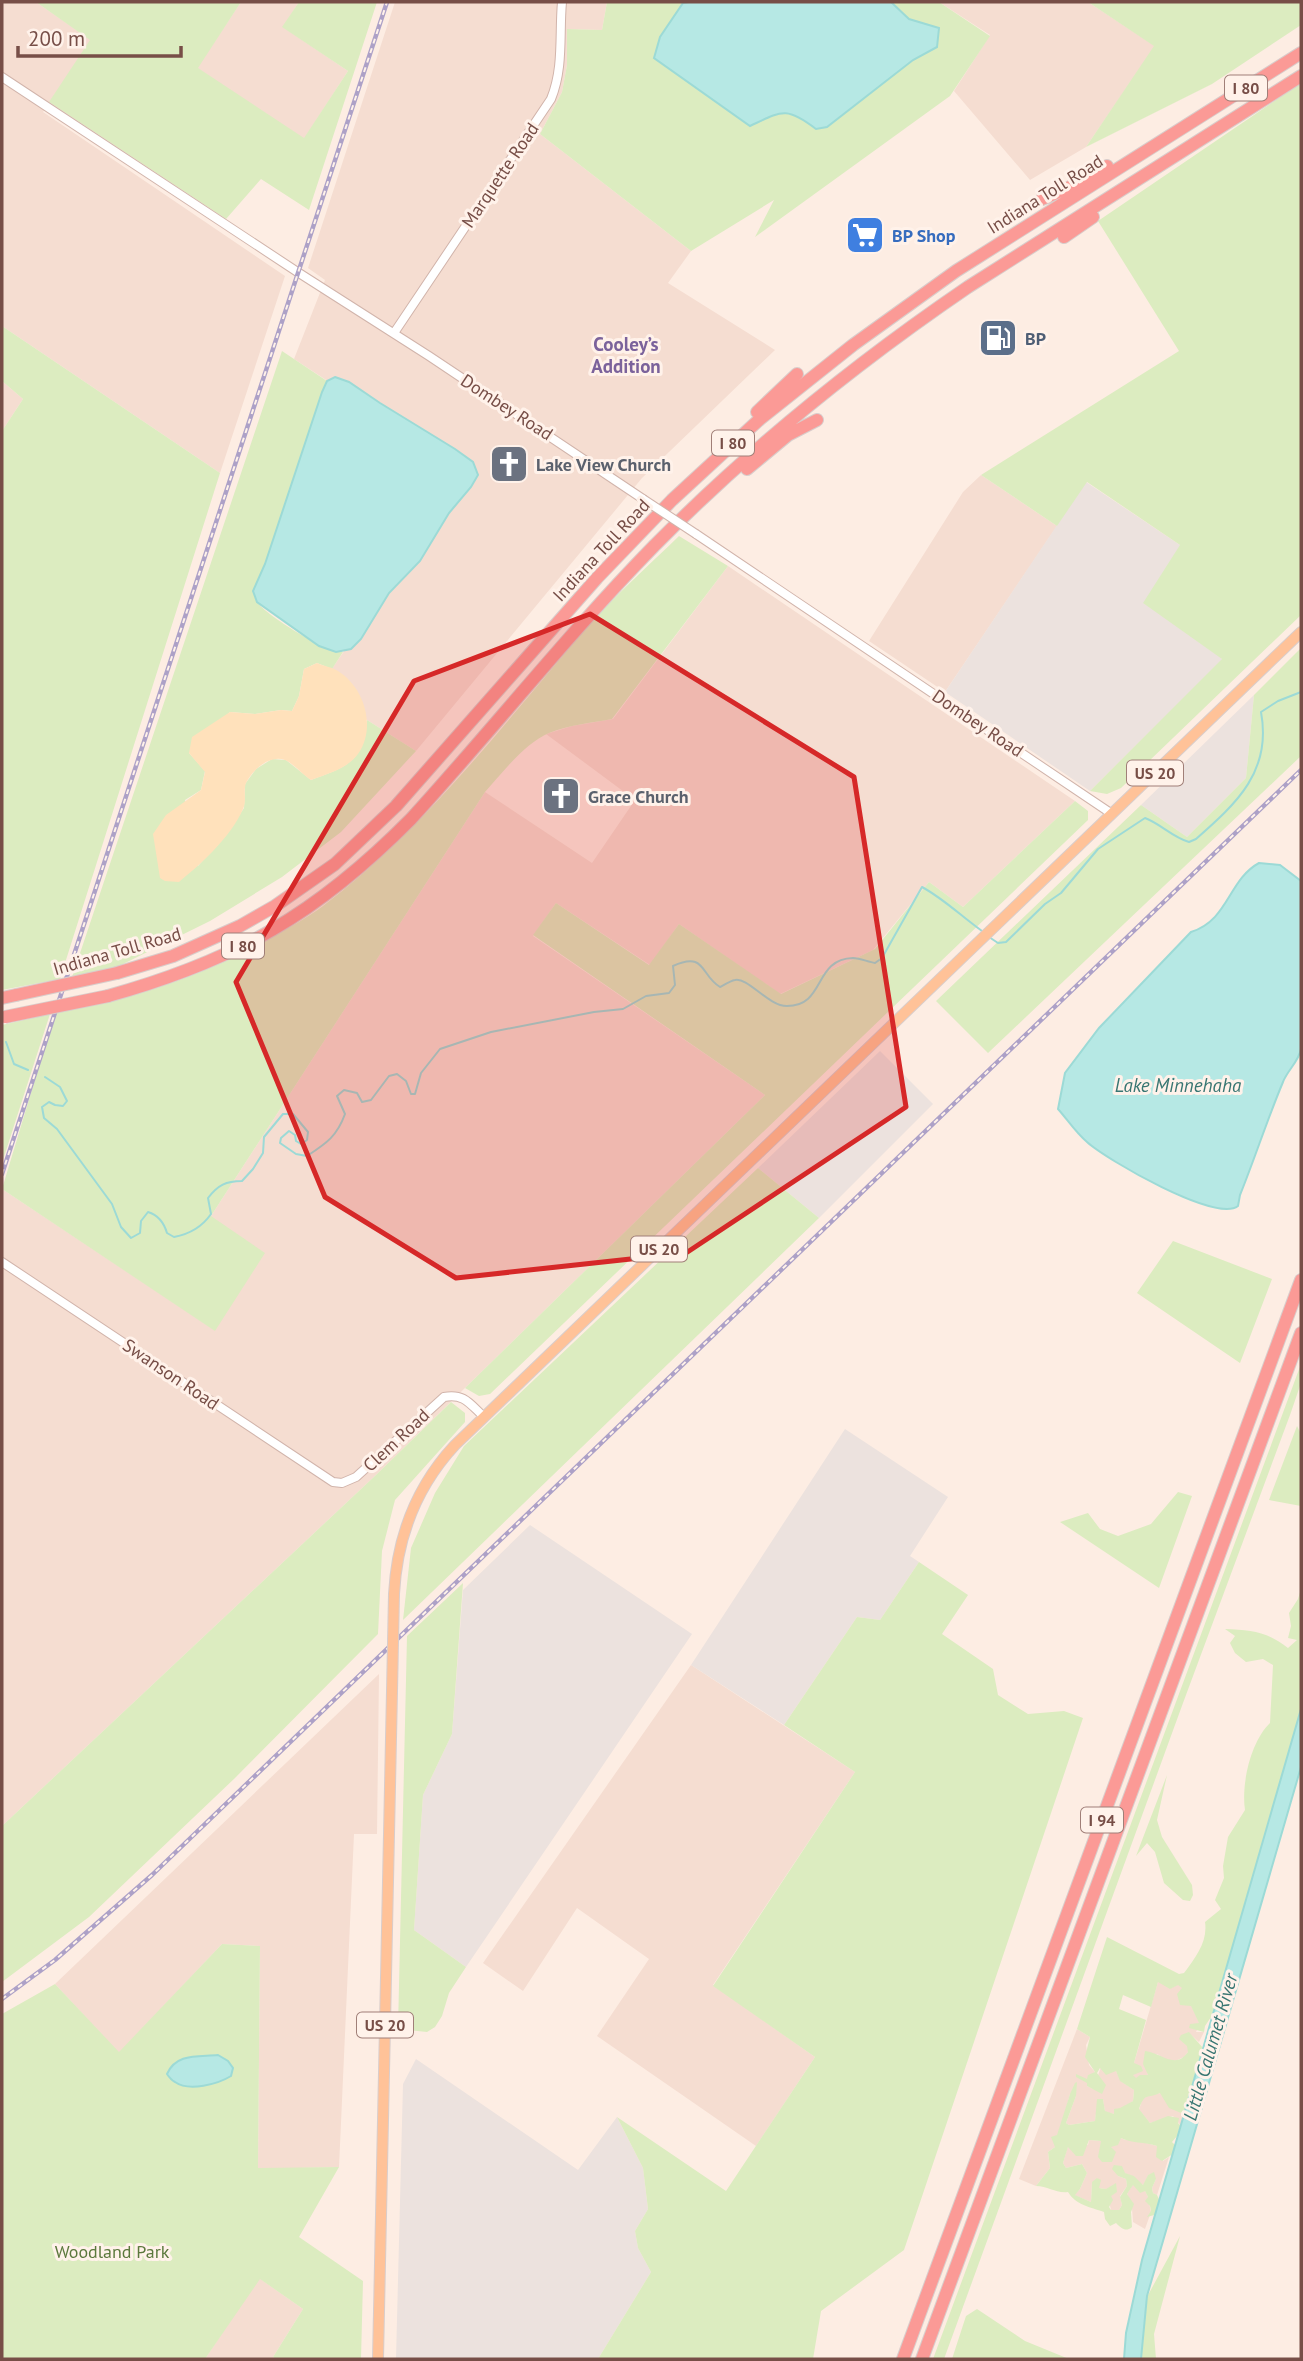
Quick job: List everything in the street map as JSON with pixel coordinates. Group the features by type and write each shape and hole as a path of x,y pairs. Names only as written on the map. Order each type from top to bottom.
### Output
{"highway":[{"name":"Indiana Toll Road","path":"2,998 117,973 173,956 240,926 275,906 335,863 396,806 597,578 672,500 760,419 853,345 956,271 1301,53"},
{"name":"Indiana Toll Road","path":"3,1018 108,996 222,957 289,921 349,878 411,819 653,548 764,442 866,359 968,287 1301,76"},
{"path":"1042,199 1191,123"},
{"path":"1064,237 1178,160 1224,125"},
{"path":"672,500 697,470 797,374"},
{"path":"653,548 788,435 817,420"},
{"name":"I 94","path":"903,2359 1301,1280"},
{"name":"I 94","path":"922,2359 1301,1332"}],"main road":[{"name":"US 20","path":"378,2359 394,1594 401,1541 417,1499 449,1452 484,1417 1301,632"}],"street":[{"name":"Marquette Road","path":"394,334 551,99 561,55 562,2"},
{"name":"Dombey Road","path":"2,77 696,534 1112,814"},
{"name":"Swanson Road","path":"2,1262 325,1478 342,1483"},
{"name":"Clem Road","path":"342,1483 360,1473 444,1397 462,1397 484,1417"}],"highlighted area":[{"path":"590,614 854,777 906,1107 686,1253 456,1278 325,1197 236,982 414,681"}],"shaded area":[{"path":"2,2 36,2 91,40 43,112 285,276 220,473 2,326"},
{"path":"241,2 299,2 283,27 348,71 304,139 197,68"},
{"path":"395,2 607,2 602,30 567,29 567,65 562,92 540,134 691,251 668,283 775,350 642,478 416,751 318,689 467,472 294,359 325,280 308,268"},
{"path":"939,2 1088,2 1155,46 1086,147 1030,180 954,91 990,35"},
{"path":"2,381 23,399 2,431"},
{"path":"981,475 1057,526 945,692 869,641 963,492"},
{"path":"1086,482 1180,545 1222,660 1090,791 945,692"},
{"path":"728,566 1075,801 963,907 929,882 873,950 780,994 679,924 650,965 556,903 533,936 765,1095 377,1474 2,1826 2,1189 215,1330 211,1216 485,792 592,863 635,800 546,734 572,726 613,719"},
{"path":"1254,695 1246,778 1187,837 1141,805"},
{"path":"880,1051 933,1104 819,1218 758,1168"},
{"path":"845,1429 948,1497 910,1556 919,1562 880,1620 857,1617 784,1725 691,1665"},
{"path":"530,1525 692,1634 466,1967 414,1930 423,1795 452,1734 463,1590"},
{"path":"691,1665 855,1772 713,1985 815,2057 756,2146 597,2036 649,1959 577,1908 523,1991 483,1963"},
{"path":"379,1674 377,1834 354,1834 339,2167 258,2169 260,1946 222,1944 119,2053 55,1984"},
{"path":"1158,1982 1183,1988 1200,2024 1196,2032 1204,2032 1199,2042 1189,2033 1188,2052 1184,2057 1168,2061 1157,2054 1146,2068 1148,2075 1136,2079 1132,2075 1134,2063"},
{"path":"1077,2029 1090,2037 1086,2045 1089,2065 1095,2072 1088,2080 1087,2086 1093,2089 1101,2067 1116,2071 1121,2081 1134,2090 1133,2101 1114,2114 1105,2112 1103,2099 1098,2099 1095,2121 1069,2125 1066,2123 1076,2096 1070,2094 1055,2147 1048,2152 1050,2168 1036,2186 1019,2179"},
{"path":"416,2059 578,2170 617,2117 643,2168 648,2209 635,2231 638,2248 651,2272 598,2359 396,2359 403,2084"},
{"path":"1161,2093 1181,2113 1186,2108 1181,2126 1173,2116 1150,2123 1139,2110 1142,2100 1148,2095"},
{"path":"1121,2138 1157,2146 1163,2161 1169,2157 1157,2195 1152,2188 1156,2179 1143,2185 1125,2173 1117,2173 1126,2179 1127,2186 1120,2196 1122,2205 1119,2210 1111,2210 1106,2189 1099,2188 1092,2182 1091,2202 1074,2195 1080,2189 1087,2173 1082,2164 1066,2168 1063,2163 1068,2146 1088,2145 1089,2140 1101,2141 1110,2147"},
{"path":"1133,2184 1145,2191 1148,2197 1151,2212 1145,2229 1133,2222 1127,2194"},
{"path":"259,2278 303,2309 273,2357 276,2359 205,2359"}],"green space":[{"path":"36,2 241,2 198,68 304,138 348,71 282,27 299,2 377,2 309,210 261,179 226,219 49,102 90,40"},
{"path":"607,2 689,2 683,4 750,126 784,113 798,117 816,129 913,60 937,47 939,28 909,19 891,2 939,2 990,36 950,96 755,237 774,200 691,251 540,134 562,92 567,65 567,29 602,30"},
{"path":"1088,2 1301,2 1301,25 1212,84 1086,147 1154,46"},
{"path":"1301,83 1301,615 1121,788 1107,794 1090,791 1222,659 1143,603 1180,545 1087,482 1057,526 981,475 1179,351 1098,221"},
{"path":"2,326 220,473 60,979 2,990 2,431 23,399 2,381"},
{"path":"282,351 327,381 265,564 253,591 257,602 284,624 324,647 343,652 332,669 317,663 304,669 299,696 292,711 255,714 230,712 189,753 205,771 201,790 185,800 198,866 227,833 244,808 245,784 256,769 272,759 286,760 311,780 335,771 357,754 367,720 416,751 341,832 282,877 210,921 117,967 72,977"},
{"path":"679,536 728,566 612,719 564,728 540,738 514,759 485,792 211,1216 265,1253 215,1331 2,1189 55,1013 112,1001 191,976 243,953 323,906 361,876 430,808 589,625"},
{"path":"1301,648 1301,756 988,1053 936,1001 1141,805 1187,837 1246,778 1254,695"},
{"path":"1075,801 1088,811 1088,820 490,1394 479,1396 465,1388 765,1095 533,935 556,903 649,965 679,924 781,994 875,949 929,882 963,907"},
{"path":"50,1014 2,1163 2,1025"},
{"path":"758,1168 819,1218 403,1620 411,1548 435,1493 464,1446"},
{"path":"1173,1241 1272,1279 1240,1363 1137,1293"},
{"path":"1301,1364 1301,1383 1290,1415 944,2359 933,2359"},
{"path":"451,1402 465,1413 465,1422 395,1500 382,1551 378,1634 235,1778 89,1917 2,1982 2,1826"},
{"path":"1297,1426 1301,1434 1301,1506 1269,1500"},
{"path":"1178,1492 1192,1496 1159,1588 1060,1522 1088,1513 1100,1529 1118,1536 1151,1524"},
{"path":"919,1562 968,1595 942,1634 993,1669 998,1695 1028,1714 1064,1711 1083,1718 904,2250 821,2311 813,2359 598,2359 651,2272 638,2248 635,2231 648,2209 643,2168 617,2117 726,2191 815,2057 713,1986 855,1772 784,1725 857,1617 880,1620"},
{"path":"463,1583 452,1734 423,1795 414,1930 466,1967 449,1993 442,2016 435,2027 427,2032 398,2029 407,1636"},
{"path":"1301,1589 1301,1709 1213,2014 1204,2032 1189,2028 1190,2024 1199,2023 1191,2006 1180,2005 1177,1994 1182,1988 1178,1985 1170,1989 1158,1982 1151,2007 1123,1995 1119,2009 1146,2020 1134,2063 1141,2066 1143,2071 1133,2075 1136,2078 1148,2075 1143,2064 1145,2051 1178,2060 1188,2052 1187,2046 1179,2039 1181,2035 1189,2032 1203,2048 1186,2108 1181,2113 1169,2108 1160,2093 1145,2098 1139,2109 1150,2123 1168,2116 1179,2118 1178,2123 1181,2126 1172,2142 1175,2145 1173,2154 1162,2161 1156,2157 1157,2146 1121,2138 1118,2145 1111,2147 1116,2152 1112,2162 1102,2162 1098,2157 1101,2141 1089,2140 1083,2156 1076,2156 1068,2147 1063,2163 1066,2168 1082,2164 1087,2173 1075,2195 1091,2202 1092,2182 1097,2178 1101,2180 1099,2188 1106,2189 1116,2183 1117,2192 1111,2196 1111,2210 1119,2210 1122,2205 1120,2197 1127,2186 1126,2179 1118,2176 1112,2169 1114,2165 1122,2166 1125,2173 1134,2176 1143,2185 1148,2175 1154,2172 1156,2179 1153,2193 1157,2195 1165,2212 1147,2217 1151,2211 1145,2201 1148,2197 1145,2191 1140,2193 1133,2185 1127,2194 1134,2204 1131,2212 1132,2227 1124,2229 1116,2223 1110,2226 1104,2212 1079,2203 1068,2192 1036,2186 1050,2168 1048,2152 1055,2147 1051,2137 1057,2135 1075,2083 1077,2082 1076,2096 1066,2123 1069,2125 1095,2121 1097,2099 1103,2099 1105,2111 1114,2114 1114,2109 1133,2101 1134,2090 1120,2081 1116,2071 1106,2075 1100,2068 1097,2073 1106,2085 1102,2094 1076,2077 1076,2074 1087,2079 1088,2075 1095,2072 1085,2057 1090,2037 1077,2029 1107,1937 1179,1974 1184,1973 1203,1942 1205,1922 1221,1909 1215,1900 1224,1878 1223,1866 1228,1837 1245,1810 1249,1764 1263,1731 1270,1723 1273,1665 1263,1659 1246,1662 1235,1653 1230,1643 1235,1636 1225,1629 1258,1632 1288,1648 1297,1640 1288,1638 1291,1626 1289,1613"},
{"path":"1167,1775 1157,1820 1162,1837 1192,1885 1193,1895 1190,1901 1183,1900 1164,1883 1155,1852 1147,1843 1136,1856"},
{"name":"Woodland Park","path":"222,1944 260,1946 258,2168 339,2167 299,2237 363,2281 361,2359 273,2357 303,2309 260,2279 205,2359 2,2359 2,2014 55,1984 119,2052"},
{"path":"1180,2236 1154,2334 1156,2359 1141,2359 1147,2297"},
{"path":"977,2309 1025,2341 1069,2359 952,2359 966,2316"}],"sand":[{"path":"317,663 336,670 347,678 361,697 367,732 358,754 343,767 311,780 285,760 273,759 262,764 246,783 244,806 237,820 215,849 179,882 160,878 153,834 166,815 201,790 205,772 189,753 192,737 230,712 255,714 292,711 299,696 304,669"}],"water":[{"path":"891,2 909,19 939,28 937,47 913,60 827,127 816,129 798,117 784,113 750,126 654,58 660,37 683,3"},
{"path":"335,377 349,382 455,449 473,462 478,475 449,513 420,561 389,593 361,639 351,649 336,652 319,646 257,602 253,591 265,564 322,392 327,381"},
{"name":"Lake Minnehaha","path":"1259,863 1280,865 1301,881 1301,1049 1277,1096 1238,1206 1226,1209 1186,1198 1116,1162 1083,1138 1058,1109 1065,1073 1099,1028 1191,932 1213,919 1241,879"},
{"name":"Little Calumet River","path":"1301,1709 1301,1767 1147,2296 1141,2359 1124,2359 1126,2333 1142,2260"},
{"path":"218,2055 233,2068 231,2076 219,2082 203,2086 181,2085 167,2074 176,2062 182,2059"}],"waterway":[{"path":"989,937 998,943 1006,942 1045,904 1061,893 1098,849 1145,818 1183,840 1189,842 1196,839 1237,799 1256,769 1263,733 1261,712 1278,701 1301,692"},
{"path":"45,1077 60,1087 67,1101 63,1106 49,1102 42,1107 44,1118 57,1129 112,1204 121,1227 131,1238 140,1233 141,1221 148,1212 158,1217 167,1233 174,1237 204,1223 211,1214 208,1198 215,1190 227,1183 242,1181 253,1169 263,1153 264,1137 283,1114 293,1114 308,1132 307,1140 301,1144 289,1131 281,1138 280,1143 296,1154 307,1156 335,1134 345,1114 337,1096 344,1090 357,1093 362,1102 371,1100 389,1076 397,1074 406,1081 411,1094 415,1094 421,1073 440,1049 491,1032 623,1009 646,996 669,993 675,985 673,966 691,961 701,966 720,987 740,980 780,1005 799,1004 808,999 831,966 840,960 856,958 875,963 882,958 922,887 982,931"},
{"path":"6,1042 14,1064 28,1070"}],"railway":[{"path":"2,1174 387,2"},
{"path":"2,1999 55,1960 152,1875 1301,770"}],"place":[{"name":"BP Shop","path":"865,235"},
{"name":"BP","path":"998,338"},
{"name":"Lake View Church","path":"509,464"},
{"name":"Grace Church","path":"561,796"}],"district":[{"name":"Cooley’s Addition","path":"626,355"}]}
